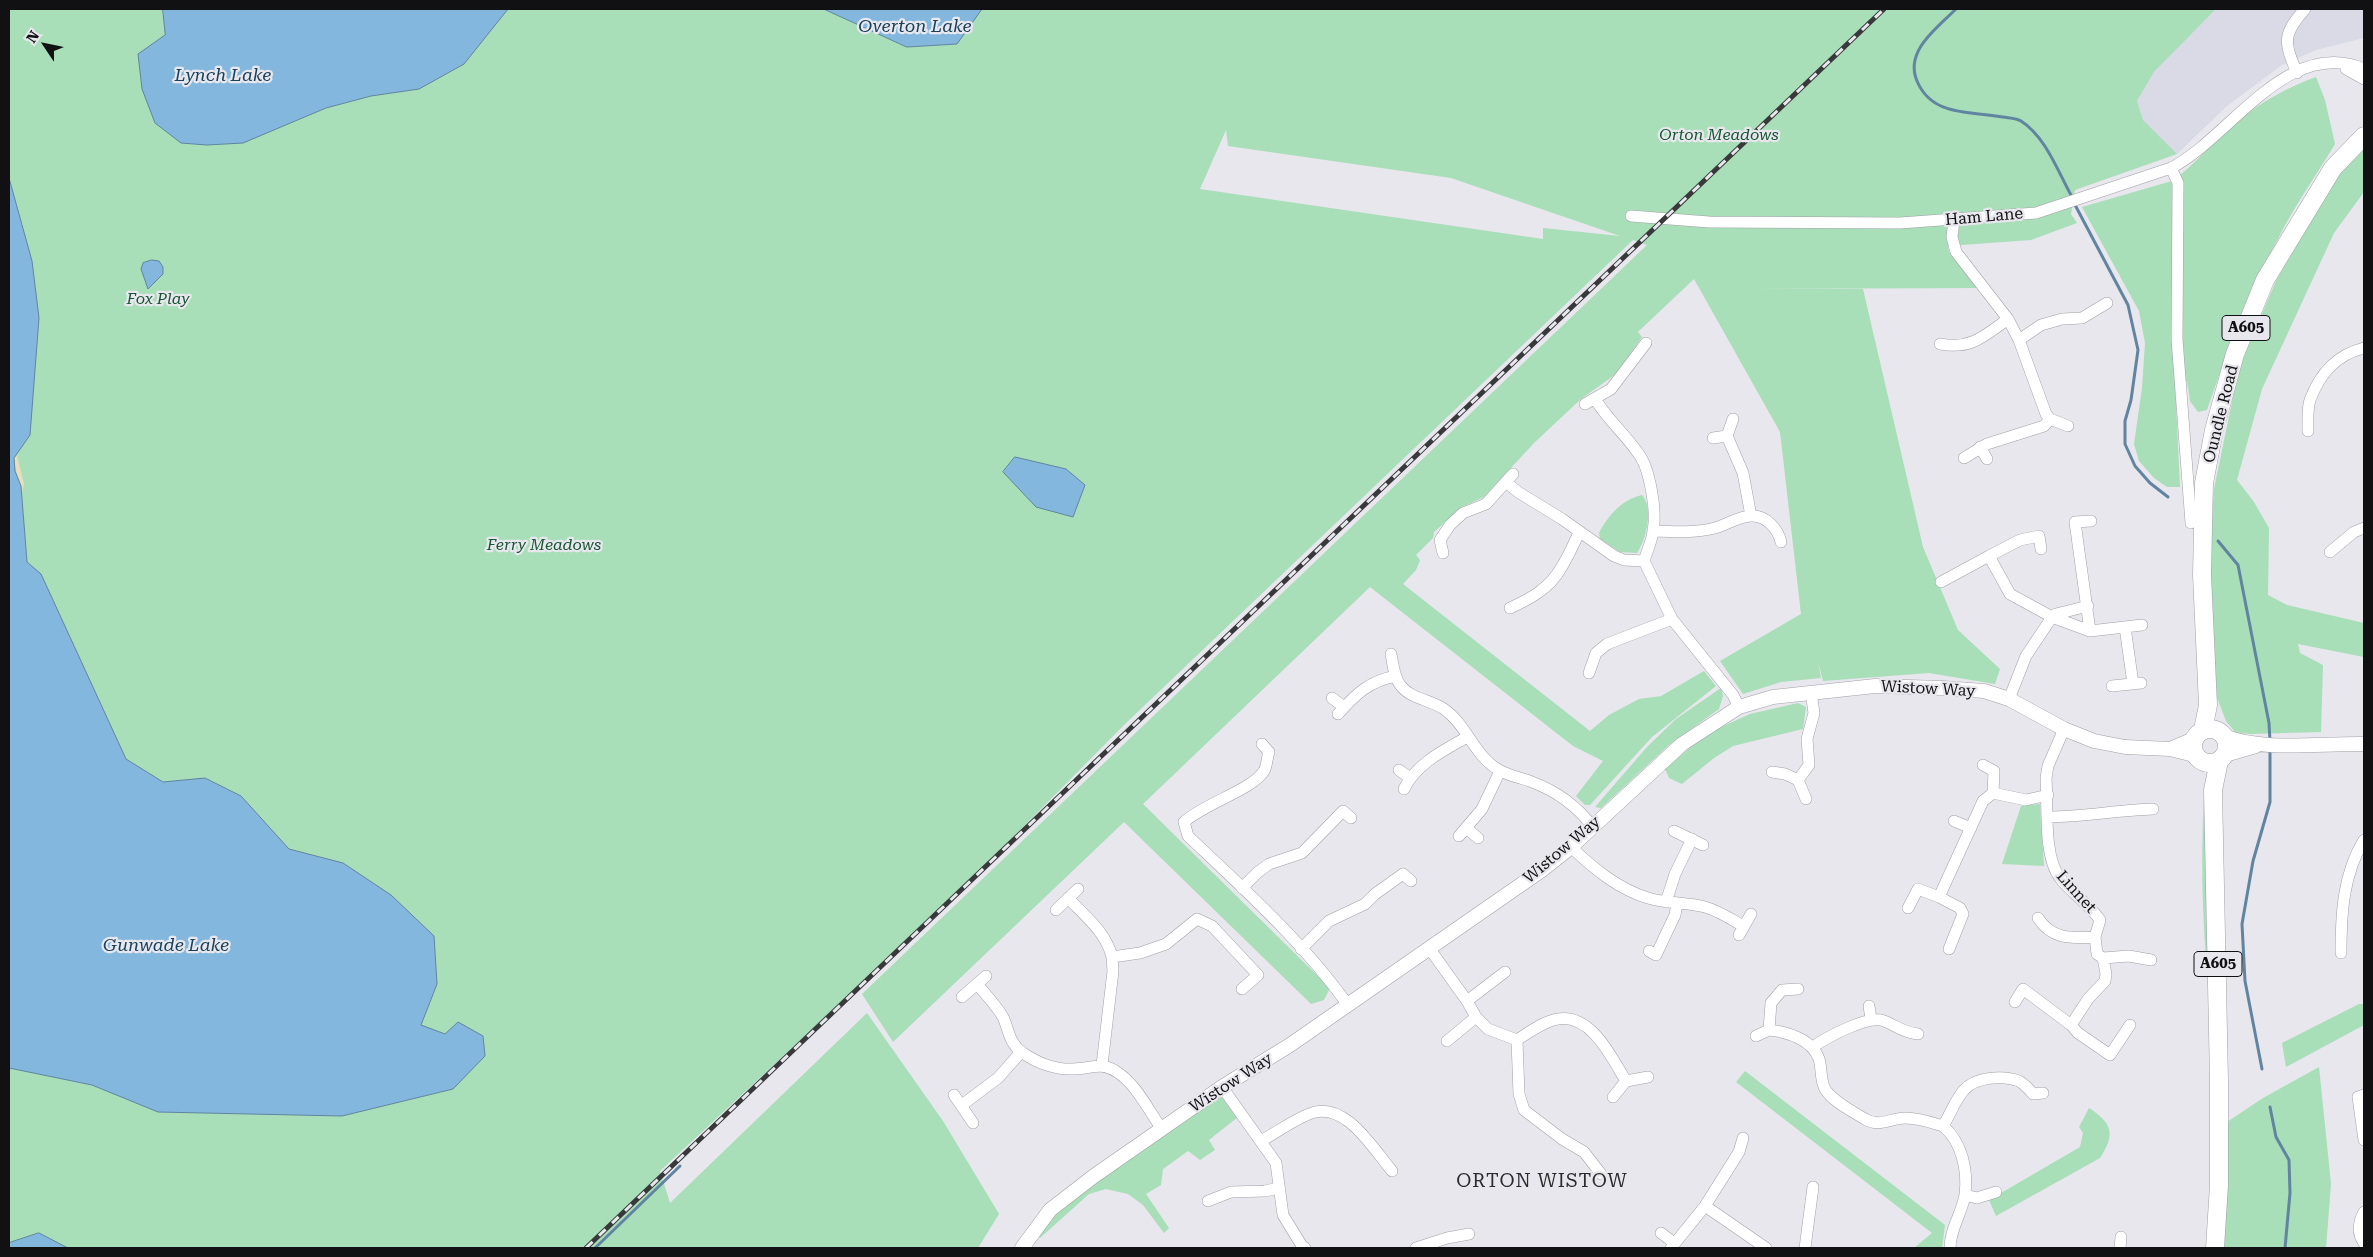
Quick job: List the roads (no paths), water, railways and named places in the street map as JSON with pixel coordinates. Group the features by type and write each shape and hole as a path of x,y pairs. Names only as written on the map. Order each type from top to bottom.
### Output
{"main road":[{"name":"Oundle Road","path":"2222,758 2227,744 2206,742 2208,705 2202,575 2193,524 2204,483 2214,430 2235,354 2265,280 2323,184 2348,152 2364,127"},
{"name":"Oundle Road","path":"2348,152 2364,136"},
{"path":"2206,742 2210,764 2222,758"},
{"name":"A605","path":"2206,742 2213,790 2219,1081 2215,1248"},
{"name":"A605","path":"2213,790 2222,758"}],"street":[{"path":"2296,73 2288,49 2288,33 2290,26 2305,9"},
{"name":"Ham Lane","path":"1632,216 1710,222 1900,223 2036,213 2171,168 2189,159 2241,110 2276,84 2310,65 2338,61 2364,69"},
{"name":"Ham Lane","path":"2296,73 2324,68 2344,68 2364,79"},
{"path":"2171,168 2178,183 2177,339 2193,524"},
{"path":"1954,220 1952,236 1956,252 2008,319 2019,340 2050,419 2068,426"},
{"path":"2019,340 2041,325 2062,319 2082,318 2107,303"},
{"path":"1940,344 1954,352 1975,343 2008,319"},
{"path":"1646,343 1611,389 1590,402 1640,454 1646,467 1652,502 1654,531 1644,561 1672,619 1733,695 1740,707"},
{"path":"2308,431 2310,401 2328,366 2352,351 2364,348"},
{"path":"1733,419 1727,436 1743,473 1751,516"},
{"path":"1964,458 1980,447 2044,426 2050,419"},
{"path":"1713,438 1727,436"},
{"path":"1980,447 1987,459"},
{"path":"1443,553 1440,540 1450,525 1463,513 1486,504 1509,478 1518,492 1562,519 1579,533 1614,556 1624,560 1644,561"},
{"path":"1654,531 1678,533 1697,531 1714,528 1751,516 1760,517 1772,525 1779,534 1781,542"},
{"path":"2090,631 2088,606 2071,522 2092,521"},
{"path":"2330,552 2354,532 2364,528"},
{"path":"1510,608 1530,600 1549,583 1561,569 1579,533"},
{"path":"1941,582 2020,540 2039,536 2041,549"},
{"path":"1989,556 2010,594 2052,616 2090,631 2142,625"},
{"path":"2009,698 2026,656 2052,616 2088,606"},
{"path":"1589,673 1596,653 1608,644 1672,619"},
{"path":"2112,686 2137,683 2125,628"},
{"path":"1391,654 1400,686 1411,695 1445,710 1460,723 1467,737 1482,756 1500,770 1538,784 1573,804 1592,826"},
{"path":"1332,698 1341,711 1362,690 1378,680 1396,676"},
{"name":"Wistow Way","path":"1022,1248 1050,1210 1222,1087 1348,1005 1537,874 1570,847 1682,744 1740,707 1772,697 1875,686 1984,691 2009,698 2064,729 2094,741 2118,746 2170,749 2206,742 2237,742 2259,746"},
{"path":"1798,780 1809,765 1810,760 1807,739 1814,713 1811,692"},
{"name":"Linnet","path":"2064,729 2048,766 2048,817 2052,864 2059,878 2090,906 2100,920 2095,937 2097,954 2103,958 2106,974 2105,981 2088,999 2071,1025"},
{"path":"1404,789 1410,778 1432,758 1467,737"},
{"path":"2222,758 2259,746 2364,744"},
{"path":"1269,749 1264,771 1245,788 1223,797 1194,813 1184,822 1188,836 1242,888 1329,978 1348,1005"},
{"path":"1984,765 1994,771 1993,794"},
{"path":"1400,770 1410,778"},
{"path":"1478,838 1463,832 1482,809 1500,770"},
{"path":"1772,772 1785,774 1798,780 1806,799"},
{"path":"1939,897 1983,800 1993,794 2026,800 2048,796"},
{"path":"2048,817 2096,815 2115,810 2153,809"},
{"path":"1242,888 1269,864 1302,853 1343,811"},
{"path":"1954,821 1971,828"},
{"path":"1674,831 1703,845"},
{"path":"1649,951 1656,955 1675,915 1671,903 1675,874 1692,840"},
{"path":"2341,953 2343,893 2359,848 2364,840"},
{"path":"1570,847 1598,872 1646,897 1671,903 1704,907 1719,912 1741,931 1751,914"},
{"path":"1301,949 1330,922 1365,904 1375,894 1404,874"},
{"path":"1908,908 1916,886 1960,908 1963,914 1950,949"},
{"path":"1056,910 1078,889"},
{"path":"1068,898 1100,932 1109,946 1112,958 1113,971 1102,1064"},
{"name":"Linnet","path":"2038,918 2050,932 2066,939 2095,937"},
{"path":"1112,958 1166,944 1197,919 1212,926 1258,975 1242,989"},
{"path":"1429,948 1467,1000 1476,1017 1488,1030 1517,1040"},
{"path":"2103,958 2128,956 2151,960"},
{"path":"1467,1000 1505,972"},
{"path":"962,997 986,976"},
{"path":"977,984 997,1008 1004,1020 1008,1035 1021,1052 1053,1068 1074,1070 1102,1064 1118,1072 1134,1088 1162,1129"},
{"path":"1768,1030 1771,1003 1782,990 1798,989"},
{"path":"2015,1002 2023,990 2071,1025 2078,1033 2110,1055 2130,1025"},
{"path":"1869,1006 1871,1019"},
{"path":"1447,1042 1476,1017"},
{"path":"1517,1040 1532,1030 1558,1018 1575,1020 1594,1032 1626,1081"},
{"path":"1813,1047 1823,1040 1871,1019 1884,1021 1903,1038 1918,1034"},
{"path":"1756,1036 1768,1030 1785,1032 1813,1047 1818,1058 1825,1088 1831,1096 1866,1120 1881,1124 1903,1118 1920,1119 1943,1126 1951,1133 1963,1158 1965,1195 1953,1231 1950,1248"},
{"path":"1517,1040 1519,1094 1524,1110 1562,1139 1584,1152 1601,1174"},
{"path":"962,1105 998,1078 1021,1052"},
{"path":"1613,1097 1626,1081 1648,1077"},
{"path":"1943,1126 1963,1091 1972,1083 1985,1079 2012,1080 2020,1082 2036,1097"},
{"path":"1222,1087 1276,1163 1283,1215 1302,1248"},
{"path":"954,1095 973,1123"},
{"path":"2364,1095 2358,1097 2364,1140"},
{"path":"1261,1140 1310,1113 1323,1111 1340,1115 1355,1128 1392,1171"},
{"path":"1661,1233 1673,1246 1744,1154 1743,1138"},
{"path":"1805,1248 1805,1205 1814,1187"},
{"path":"1208,1201 1231,1192 1265,1191 1278,1188"},
{"path":"1965,1195 1977,1198 1996,1192"},
{"path":"1705,1206 1766,1248"},
{"path":"2364,1212 2359,1222 2360,1237 2364,1243"},
{"path":"1416,1248 1447,1238 1469,1234"}],"water":[{"name":"Lynch Lake","path":"163,9 508,9 464,64 419,89 371,96 326,108 243,143 207,145 181,143 155,123 142,89 138,54 165,35"},
{"name":"Overton Lake","path":"824,9 982,9 957,44 907,47"},
{"name":"Gunwade Lake","path":"9,178 32,261 39,318 30,435 14,458 15,471 21,486 27,562 41,574 126,759 163,782 205,778 241,796 289,849 343,863 391,895 434,936 437,984 421,1025 445,1034 458,1022 483,1036 485,1056 453,1089 342,1116 158,1112 92,1085 9,1068"},
{"path":"152,260 159,261 163,267 163,274 148,289 141,269 143,263"},
{"path":"1015,457 1066,469 1085,485 1073,517 1036,507 1003,472"},
{"path":"39,1233 68,1248 9,1248 9,1243"}],"waterway":[{"path":"1956,9 1925,40 1915,60 1914,70 1917,81 1924,93 1942,107 2013,118 2021,121 2038,136 2072,197"},
{"path":"2074,203 2128,305 2138,350 2131,400 2125,421 2125,444 2135,466 2150,483 2168,497"},
{"path":"2218,541 2238,565 2269,723 2270,741"},
{"path":"2262,1069 2245,981 2242,924 2253,861 2270,802 2270,748"},
{"path":"2270,1107 2276,1137 2289,1160 2290,1193 2285,1248"},
{"path":"595,1248 680,1166"}],"railway":[{"path":"586,1248 1884,9"}],"district":[{"name":"ORTON WISTOW","path":"1542,1181"}],"park label":[{"name":"Orton Meadows","path":"1719,135"},
{"name":"Fox Play","path":"158,299"},
{"name":"Ferry Meadows","path":"544,545"}]}
